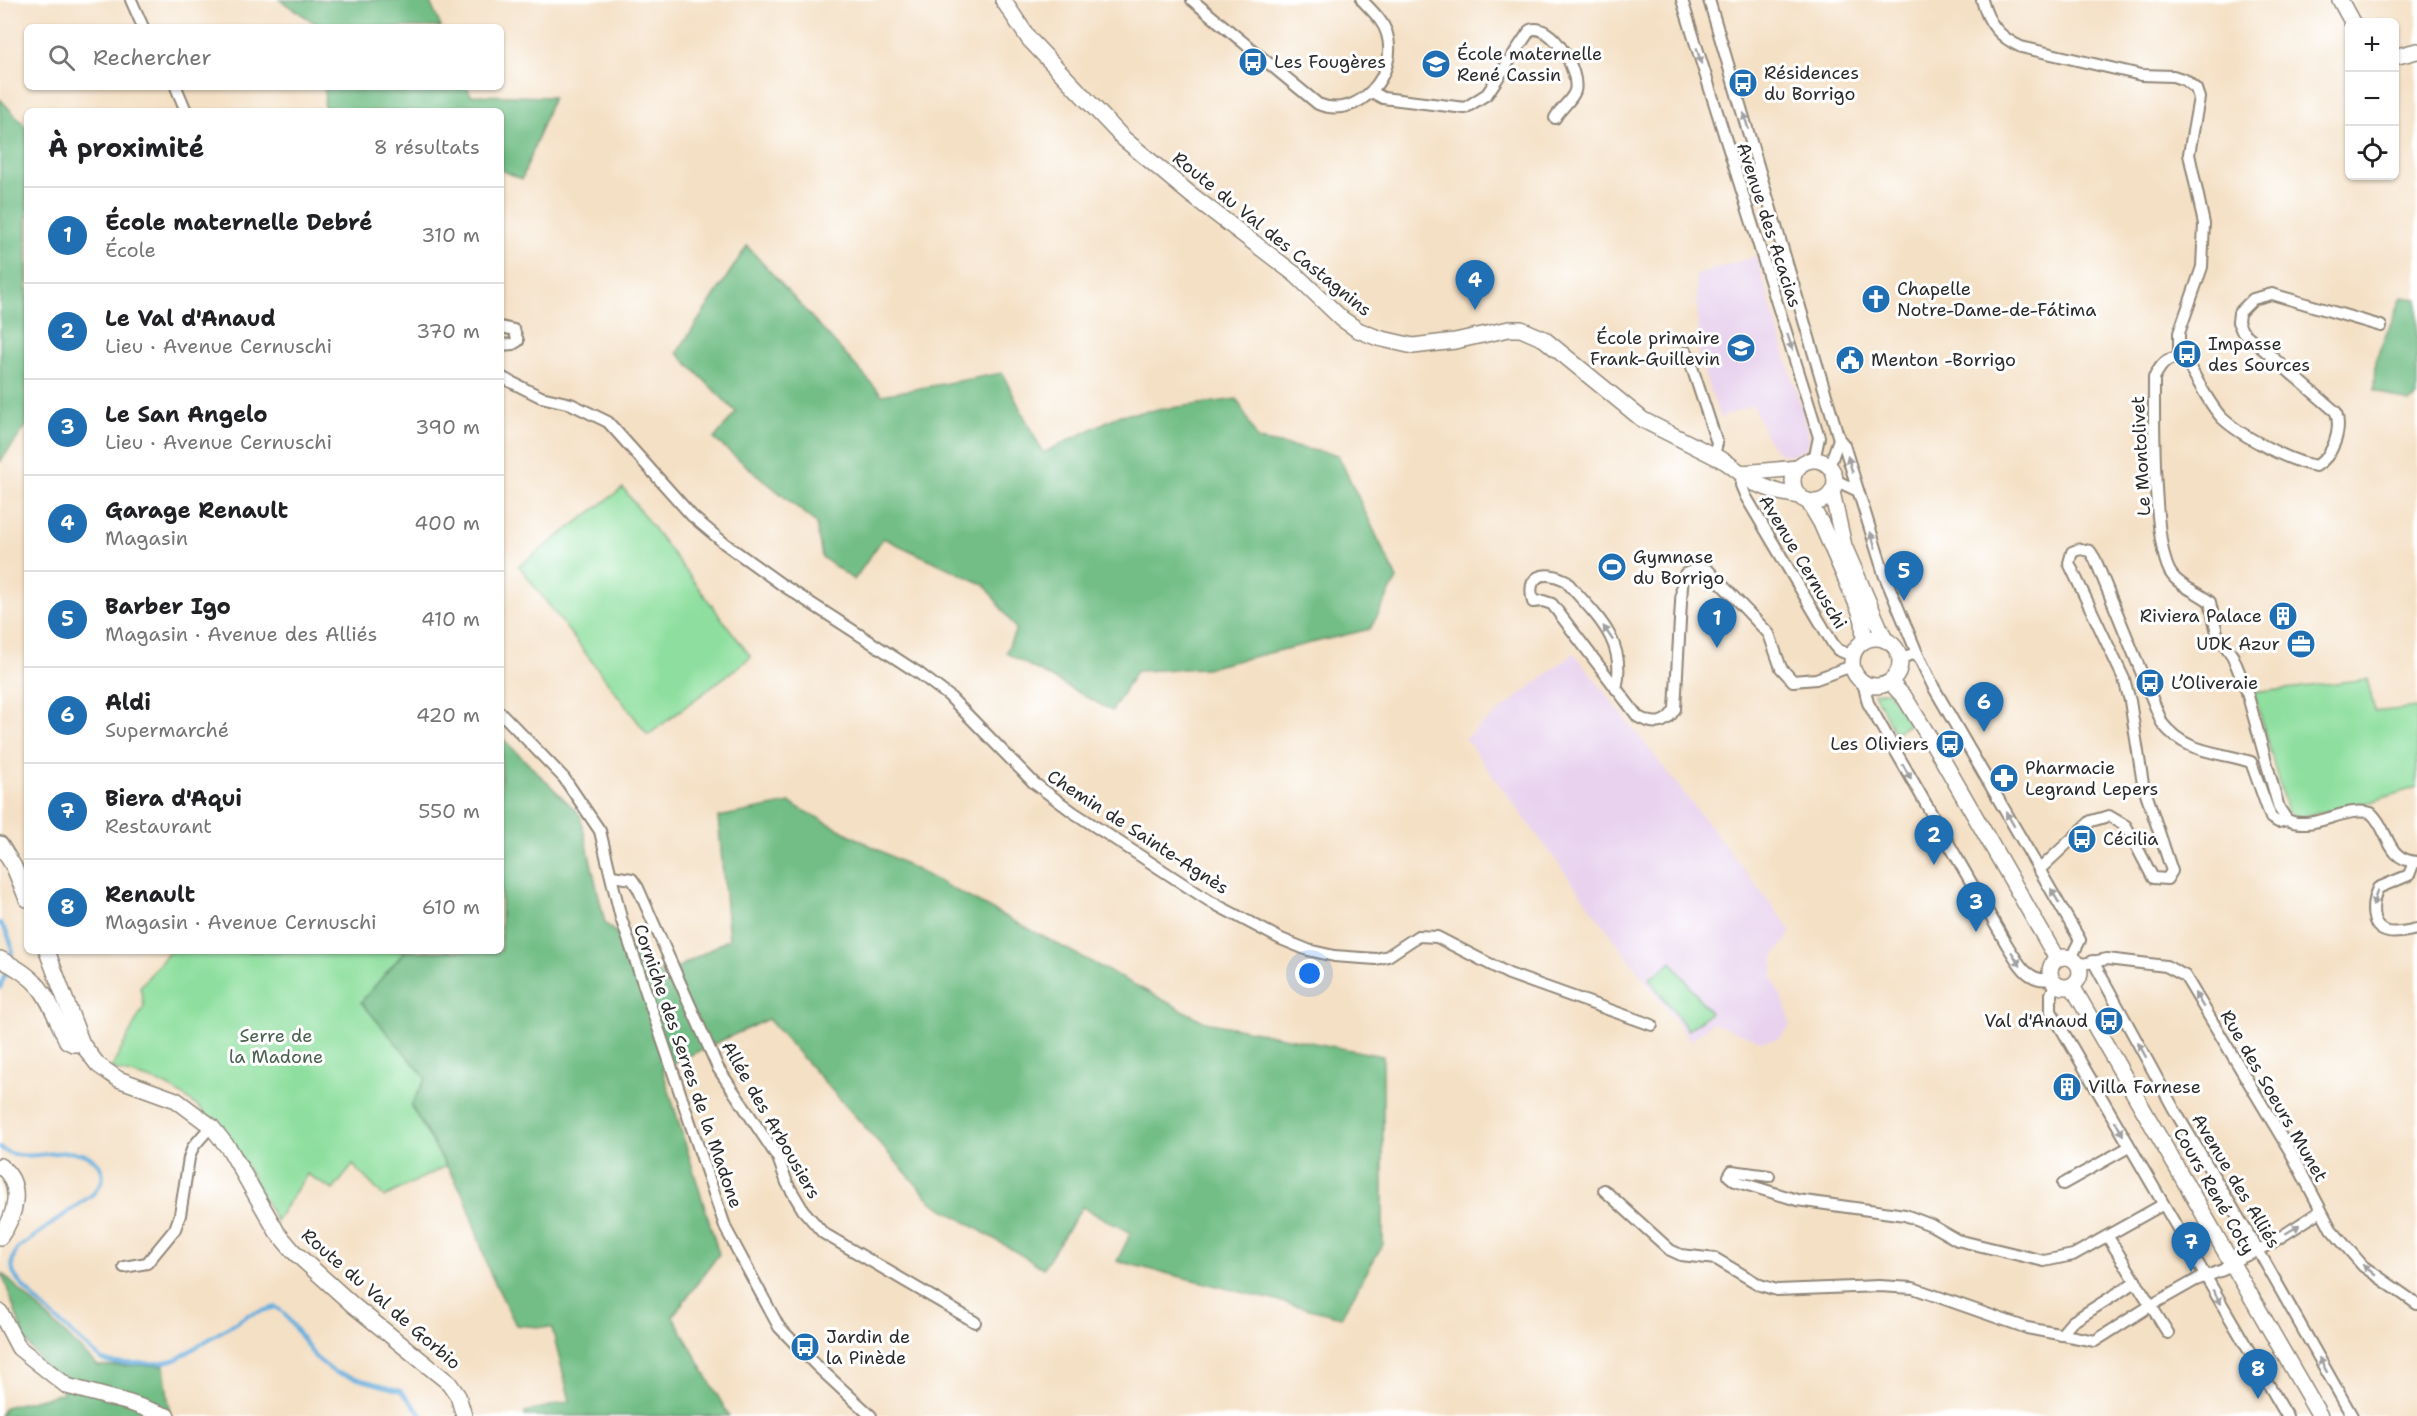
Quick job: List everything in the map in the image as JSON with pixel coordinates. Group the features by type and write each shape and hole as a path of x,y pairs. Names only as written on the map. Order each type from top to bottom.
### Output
{"street":[{"path":"130,0 142,24"},
{"name":"Route du Val des Castagnins","path":"1003,0 1029,39 1124,139 1190,194 1296,275 1342,319 1358,330 1378,339 1413,346 1455,341 1509,329 1530,333 1544,339 1635,415 1720,459 1754,483 1803,498"},
{"path":"1192,0 1318,104 1329,108 1343,108 1362,100 1372,92 1384,74 1390,59 1389,42 1379,19 1362,0"},
{"name":"Avenue des Acacias","path":"1682,0 1819,437 1814,461"},
{"name":"Avenue des Acacias","path":"1709,0 1839,439 1844,446 1858,491"},
{"path":"1982,0 1996,32 2020,47 2052,57 2141,75 2173,76 2186,80 2196,89 2199,98 2189,153 2204,224 2202,267 2179,333 2179,357 2187,363 2221,417 2235,428 2301,464 2316,466 2325,461 2339,431 2336,412 2242,331 2238,322 2239,313 2253,299 2272,294 2381,326"},
{"path":"2340,0 2350,18"},
{"path":"1372,92 1383,98 1465,108 1487,94 1530,30 1537,28 1545,31 1556,41 1575,79 1575,92 1555,118"},
{"path":"2399,56 2417,51"},
{"path":"177,90 185,108"},
{"path":"504,328 514,330 518,341 504,345"},
{"path":"1687,352 1717,443 1720,459"},
{"name":"Le Montolivet","path":"2179,357 2170,358 2161,364 2154,378 2155,478 2166,562 2181,585 2210,602 2217,633 2240,671 2279,808 2287,820"},
{"name":"Chemin de Sainte-Agnès","path":"504,378 541,397 571,404 608,422 692,516 724,543 781,584 920,674 949,696 1034,783 1211,902 1281,939 1308,950 1334,956 1376,959 1388,956 1418,936 1437,937 1509,974 1652,1025"},
{"path":"1803,498 1824,500 1832,480 1839,439"},
{"path":"1742,473 1798,468 1814,461 1832,480 1858,491 1890,590 1917,653 1934,688 2080,940 2075,961"},
{"path":"1616,688 1619,678 1613,636 1565,580 1555,575 1541,575 1533,580 1530,590 1533,602 1543,601 1552,604 1638,717 1658,724 1670,717 1677,696 1682,585 1685,574 1700,568 1708,570 1768,634 1781,669 1793,681 1816,680 1853,661 1864,641 1859,609 1821,522 1803,498 1793,479 1798,468"},
{"name":"Avenue Cernuschi","path":"1742,473 1741,485 1746,497 1833,644 1853,661"},
{"path":"1832,480 1844,546 1885,640 1897,650 1900,658 1899,672 1890,682 1881,686 1863,682"},
{"path":"2039,870 2091,821 2109,816 2126,826 2153,878 2167,879 2172,871 2143,784 2130,701 2124,679 2069,563 2072,552 2080,549 2090,551 2096,559 2162,723 2173,737 2192,747 2251,762 2271,818 2278,822 2287,820 2303,825 2361,812 2372,813 2388,844 2397,855 2416,862 2409,875 2378,888 2372,906 2374,919 2381,929 2389,933 2417,929"},
{"path":"1864,641 1885,640"},
{"path":"1900,658 1917,653"},
{"path":"1853,661 1863,682 1868,703 2007,945 2030,976 2053,981 2063,987 2072,986 2079,979 2075,961 1905,698 1890,682"},
{"name":"Corniche des Serres de la Madone","path":"504,716 564,778 600,831 621,918 726,1229 780,1327 792,1342 871,1416"},
{"path":"0,844 14,867 24,892"},
{"name":"Allée des Arbousiers","path":"612,876 632,879 638,888 718,1068 778,1158 787,1182 803,1210 823,1233 975,1322"},
{"name":"Route du Val de Gorbio","path":"48,954 82,1044 98,1065 108,1073 176,1100 211,1126 230,1150 277,1232 293,1251 354,1306 449,1383 458,1396 464,1416"},
{"path":"0,959 17,968 41,986 67,1041 82,1044"},
{"name":"Rue des Soeurs Munet","path":"2075,961 2107,960 2166,966 2185,976 2291,1153 2331,1229 2363,1266 2417,1304"},
{"path":"2075,961 2050,970 2053,981 2051,1011 2287,1416"},
{"name":"Avenue des Alliés","path":"2075,961 2175,1111 2261,1248 2352,1416"},
{"name":"Cours René Coty","path":"2072,986 2320,1416"},
{"path":"124,1267 147,1263 175,1229 180,1215 189,1158 194,1147 211,1126"},
{"path":"2063,1184 2129,1147"},
{"path":"0,1166 9,1175 15,1199 11,1222 0,1237"},
{"path":"1769,1176 1732,1171 1729,1176 1735,1181 1797,1200 1905,1215 1930,1225 1957,1240 2044,1261 2073,1255 2162,1205"},
{"path":"1605,1190 1670,1250 1681,1255 1716,1259 1760,1285 1778,1290 1879,1286 1913,1288 2027,1329 2095,1341 2150,1306 2223,1270 2232,1262 2261,1248 2321,1211"},
{"path":"2108,1237 2168,1333"},
{"path":"2061,1335 2072,1322 2135,1282"},
{"path":"0,1312 20,1348 67,1386 130,1402 168,1416"}],"shaded area":[{"name":"École primaire Frank-Guillevin","path":"1756,256 1806,424 1809,441 1805,449 1792,455 1781,454 1770,444 1753,405 1720,418 1699,358 1696,275"},
{"path":"1574,653 1792,931 1773,959 1773,978 1787,1009 1790,1026 1778,1039 1762,1041 1712,1023 1690,1041 1465,738"}],"green space":[{"path":"280,0 429,0 440,24 316,24"},
{"path":"325,90 468,90 471,95 553,97 522,179 504,171 504,108 324,108"},
{"path":"0,99 24,125 24,429 0,462"},
{"path":"747,246 882,395 1002,373 1043,453 1120,415 1237,399 1258,440 1338,455 1397,579 1370,629 1206,668 1136,671 1112,711 1006,653 1016,629 985,585 883,538 854,580 822,557 816,523 714,439 736,412 677,353"},
{"path":"2402,297 2417,299 2417,397 2410,403 2374,390 2375,361"},
{"path":"623,488 751,657 648,735 519,566"},
{"path":"2367,679 2375,712 2417,707 2417,787 2370,802 2300,817 2287,812 2254,693"},
{"path":"1888,691 1909,724 1895,733 1874,693"},
{"path":"504,740 580,815 605,923 663,976 729,939 718,817 790,803 1205,1022 1383,1056 1383,1244 1341,1317 1117,1261 1131,1233 1082,1207 1043,1268 932,1202 768,1019 662,1068 719,1254 673,1316 729,1416 525,1416 525,1412 570,1401 552,1328 516,1325 489,1271 465,1197 411,1106 426,1078 361,1002 402,954 504,954"},
{"name":"Serre de la Madone","path":"168,954 402,954 361,1002 426,1078 411,1106 446,1166 384,1197 353,1165 333,1190 307,1174 276,1221 243,1161 218,1126 203,1111 164,1085 111,1069 144,1006 140,987"},
{"path":"1672,962 1710,1013 1688,1030 1649,979"},
{"path":"2,1273 98,1366 164,1365 170,1416 0,1416 5,1407 64,1393 25,1340"}],"waterway":[{"path":"0,923 10,941 12,950 10,961"},
{"path":"0,988 7,968"},
{"path":"0,1148 11,1154 28,1156 61,1152 83,1154 92,1158 103,1173 102,1180 93,1194 17,1249 12,1265 17,1279 26,1290 102,1360 115,1363 160,1363 177,1359 248,1315 276,1307 284,1313 315,1357 334,1372 401,1391 423,1416"}],"place":[{"name":"Les Fougères","path":"1253,62"},
{"name":"École maternelle René Cassin","path":"1436,64"},
{"name":"Résidences du Borrigo","path":"1743,83"},
{"name":"Chapelle Notre-Dame-de-Fátima","path":"1876,299"},
{"name":"Garage Renault","path":"1475,310"},
{"name":"École primaire Frank-Guillevin","path":"1741,348"},
{"name":"Impasse des Sources","path":"2187,354"},
{"name":"Menton -Borrigo","path":"1850,360"},
{"name":"Gymnase du Borrigo","path":"1612,567"},
{"name":"Barber Igo","path":"1904,601"},
{"name":"Riviera Palace","path":"2283,616"},
{"name":"UDK Azur","path":"2301,644"},
{"name":"École maternelle Debré","path":"1717,648"},
{"name":"L’Oliveraie","path":"2150,683"},
{"name":"Aldi","path":"1984,732"},
{"name":"Les Oliviers","path":"1950,744"},
{"name":"Pharmacie Legrand Lepers","path":"2004,778"},
{"name":"Cécilia","path":"2082,839"},
{"name":"Le Val d'Anaud","path":"1934,865"},
{"name":"Le San Angelo","path":"1976,932"},
{"name":"Val d'Anaud","path":"2109,1021"},
{"name":"Villa Farnese","path":"2067,1087"},
{"name":"Biera d'Aqui","path":"2191,1272"},
{"name":"Jardin de la Pinède","path":"805,1347"},
{"name":"Renault","path":"2258,1399"}]}
